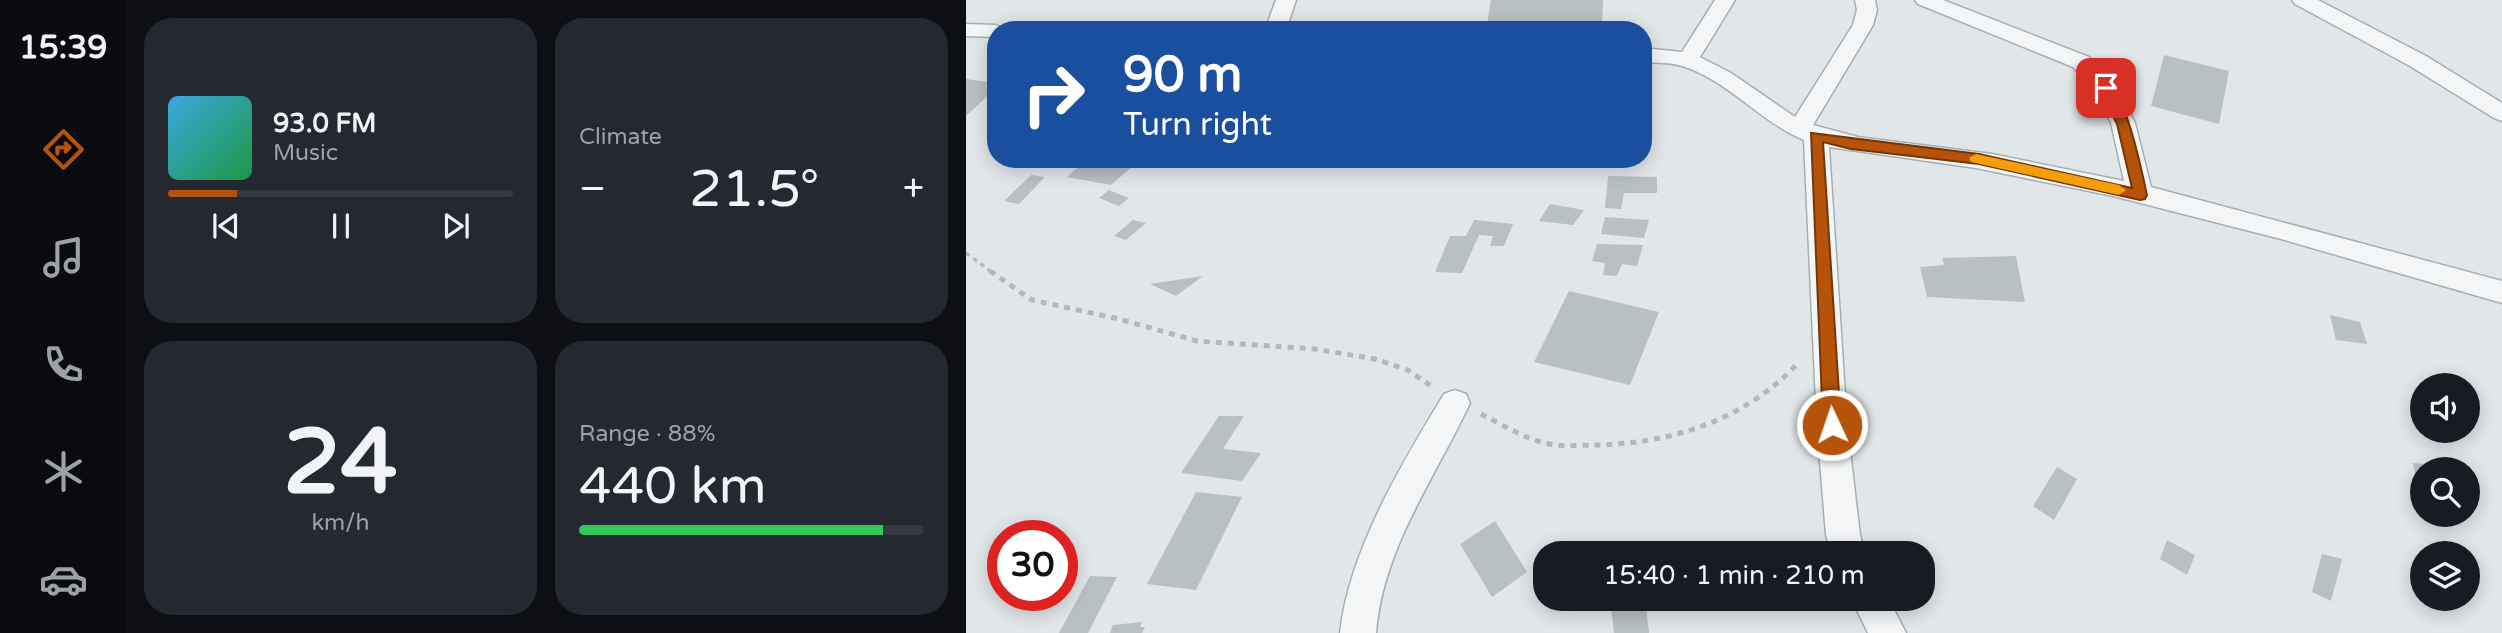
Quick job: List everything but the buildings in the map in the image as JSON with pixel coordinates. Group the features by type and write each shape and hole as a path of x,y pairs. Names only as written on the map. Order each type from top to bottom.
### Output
{"street":[{"path":"1278,21 1286,0"},
{"path":"1688,60 1725,0"},
{"path":"1845,541 1807,132 1863,25 1867,10 1865,0"},
{"path":"1925,0 2081,62 2106,88 2123,124 2140,195"},
{"path":"2302,0 2418,61 2502,113"},
{"path":"966,30 987,31"},
{"path":"1652,56 1688,60 1721,76 1807,132 1851,144 1979,159 2140,195 2309,238 2502,292"},
{"path":"1357,633 1360,606 1395,510 1455,403"},
{"path":"1875,611 1888,633"}],"path":[{"path":"966,253 1032,300 1119,319 1197,341 1315,349 1375,359 1408,370 1455,403 1550,444 1619,445 1686,432 1740,411 1787,378 1826,325"}],"slow traffic":[{"path":"1976,158 2119,190"}],"route":[{"path":"1832,425 1816,136 1851,144 1979,159 2140,195 2123,124 2106,88"}]}
